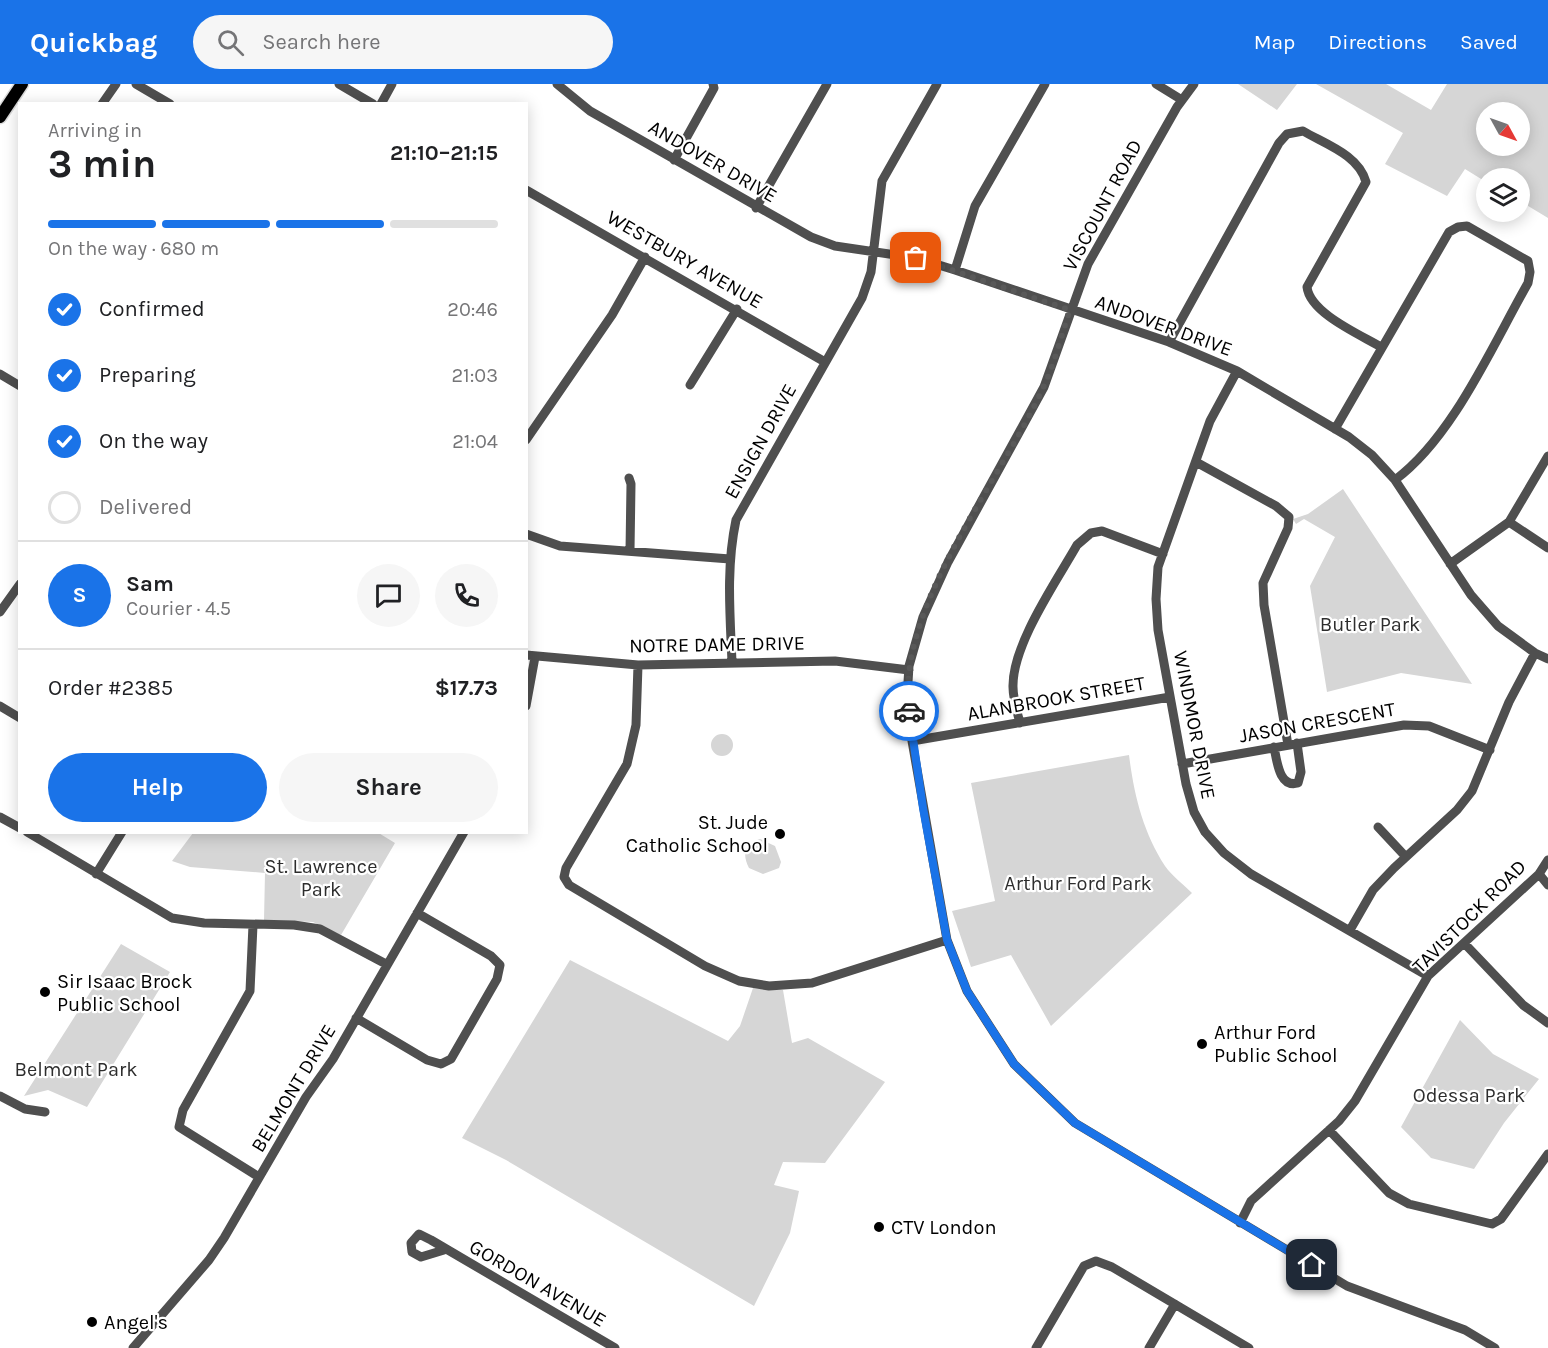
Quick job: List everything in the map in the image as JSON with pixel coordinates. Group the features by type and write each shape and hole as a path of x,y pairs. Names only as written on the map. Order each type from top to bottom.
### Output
{"main road":[{"path":"0,117 22,84"}],"street":[{"path":"103,102 116,84"},
{"path":"136,84 167,102"},
{"path":"339,84 370,102"},
{"path":"382,102 392,84"},
{"name":"ANDOVER DRIVE","path":"556,84 578,104 756,208 811,237 835,246 916,258 955,270 1169,342 1237,371 1361,445 1395,480 1471,595 1498,626 1535,653 1548,659"},
{"path":"675,160 714,88 713,84"},
{"path":"756,208 827,84"},
{"name":"ENSIGN DRIVE","path":"732,662 730,559 736,520 862,298 871,272 882,181 937,84"},
{"path":"955,270 975,206 1045,84"},
{"path":"1156,84 1182,100"},
{"name":"VISCOUNT ROAD","path":"1194,84 1182,100 1088,264 1044,387 948,562 923,617 909,670 907,698 912,741 947,940 967,991 1014,1064 1075,1123 1347,1286 1465,1329 1495,1348"},
{"path":"1169,342 1279,143 1287,134 1303,131 1349,157 1362,168 1366,182 1306,287 1308,298 1317,309 1381,347"},
{"name":"WESTBURY AVENUE","path":"528,191 645,256 825,362"},
{"path":"1335,429 1449,232 1458,227 1467,226 1528,261 1530,272 1528,283 1443,432 1423,458 1395,480"},
{"path":"528,434 612,315 645,256"},
{"path":"690,385 737,309"},
{"name":"WINDMOR DRIVE","path":"1237,371 1210,421 1158,567 1155,599 1182,764 1194,812 1204,832 1224,853 1251,874 1428,976"},
{"path":"0,374 18,385"},
{"path":"1450,564 1509,522 1548,456"},
{"path":"1196,462 1276,506 1289,517 1288,528 1263,583 1264,605 1292,744 1302,772 1298,783 1292,785 1281,777 1274,747"},
{"path":"628,478 631,484 630,551"},
{"path":"1509,522 1548,548"},
{"path":"1020,723 1013,689 1014,671 1021,647 1077,544 1091,533 1102,531 1163,554"},
{"path":"528,535 560,546 730,559"},
{"path":"0,612 18,587"},
{"path":"1350,930 1374,890 1457,810 1476,783 1509,702 1535,653"},
{"path":"528,686 531,656"},
{"name":"NOTRE DAME DRIVE","path":"531,656 638,665 835,661 909,670"},
{"path":"638,665 634,745 627,764 566,868 564,877 569,885 705,966 739,981 769,986 812,983 947,940"},
{"name":"ALANBROOK STREET","path":"912,741 1170,697"},
{"path":"0,706 18,717"},
{"name":"JASON CRESCENT","path":"1182,764 1404,724 1429,726 1490,750"},
{"path":"0,817 18,827"},
{"path":"1378,827 1406,857"},
{"path":"30,834 172,918 252,925 294,925 320,930 386,964"},
{"path":"96,874 122,834"},
{"name":"BELMONT DRIVE","path":"133,1348 209,1260 356,1018 463,834"},
{"name":"TAVISTOCK ROAD","path":"1240,1223 1251,1200 1329,1130 1355,1101 1428,976 1539,874 1548,860"},
{"path":"1539,874 1548,885"},
{"path":"356,1018 427,1060 441,1064 451,1059 457,1049 497,979 500,965 491,956 417,913"},
{"path":"252,925 250,991 183,1110 179,1127 259,1177"},
{"path":"1464,943 1523,1005 1548,1023"},
{"path":"0,1096 25,1109 45,1112"},
{"path":"1329,1130 1389,1192 1409,1204 1492,1224 1501,1219 1548,1154"},
{"name":"GORDON AVENUE","path":"444,1250 615,1348"},
{"path":"1036,1348 1084,1266 1096,1261 1112,1267 1249,1348"},
{"path":"1149,1348 1175,1304"}],"green space":[{"path":"1238,84 1297,84 1277,110"},
{"path":"1316,84 1386,84 1431,110 1447,84 1548,84 1548,218 1530,207 1530,168 1476,168 1476,176 1465,169 1447,196 1385,164 1403,133"},
{"name":"Butler Park","path":"1343,489 1472,684 1401,673 1327,692 1310,586 1335,537 1304,519 1296,524 1293,519 1308,514"},
{"path":"722,734 730,737 733,745 730,753 722,756 714,753 711,745 714,737"},
{"name":"Arthur Ford Park","path":"1129,755 1137,799 1151,840 1168,870 1192,893 1051,1026 1011,955 971,967 952,911 995,901 971,783"},
{"name":"St. Lawrence Park","path":"192,834 380,834 395,843 341,935 313,922 264,920 265,873 190,867 172,861"},
{"path":"760,839 775,846 781,862 779,868 763,874 749,868 745,854 751,844"},
{"name":"Belmont Park","path":"121,944 170,972 87,1107 48,1090 24,1096"},
{"path":"570,960 728,1041 740,1026 753,988 783,990 792,1043 808,1038 885,1082 825,1163 783,1162 774,1185 799,1191 790,1233 754,1306 506,1160 462,1138"},
{"name":"Odessa Park","path":"1460,1020 1493,1054 1539,1079 1504,1123 1474,1169 1431,1158 1401,1127"}],"way so far":[{"path":"909,711 907,698 909,666 923,617 948,562 1044,387 1070,310 916,258"}],"place":[{"name":"St. Jude Catholic School","path":"780,834"},
{"name":"Sir Isaac Brock Public School","path":"45,992"},
{"name":"Arthur Ford Public School","path":"1202,1044"},
{"name":"CTV London","path":"879,1227"},
{"name":"Angel's","path":"92,1322"}],"route":[{"path":"909,711 923,808 947,940 967,991 1014,1064 1075,1123 1312,1265"}]}
